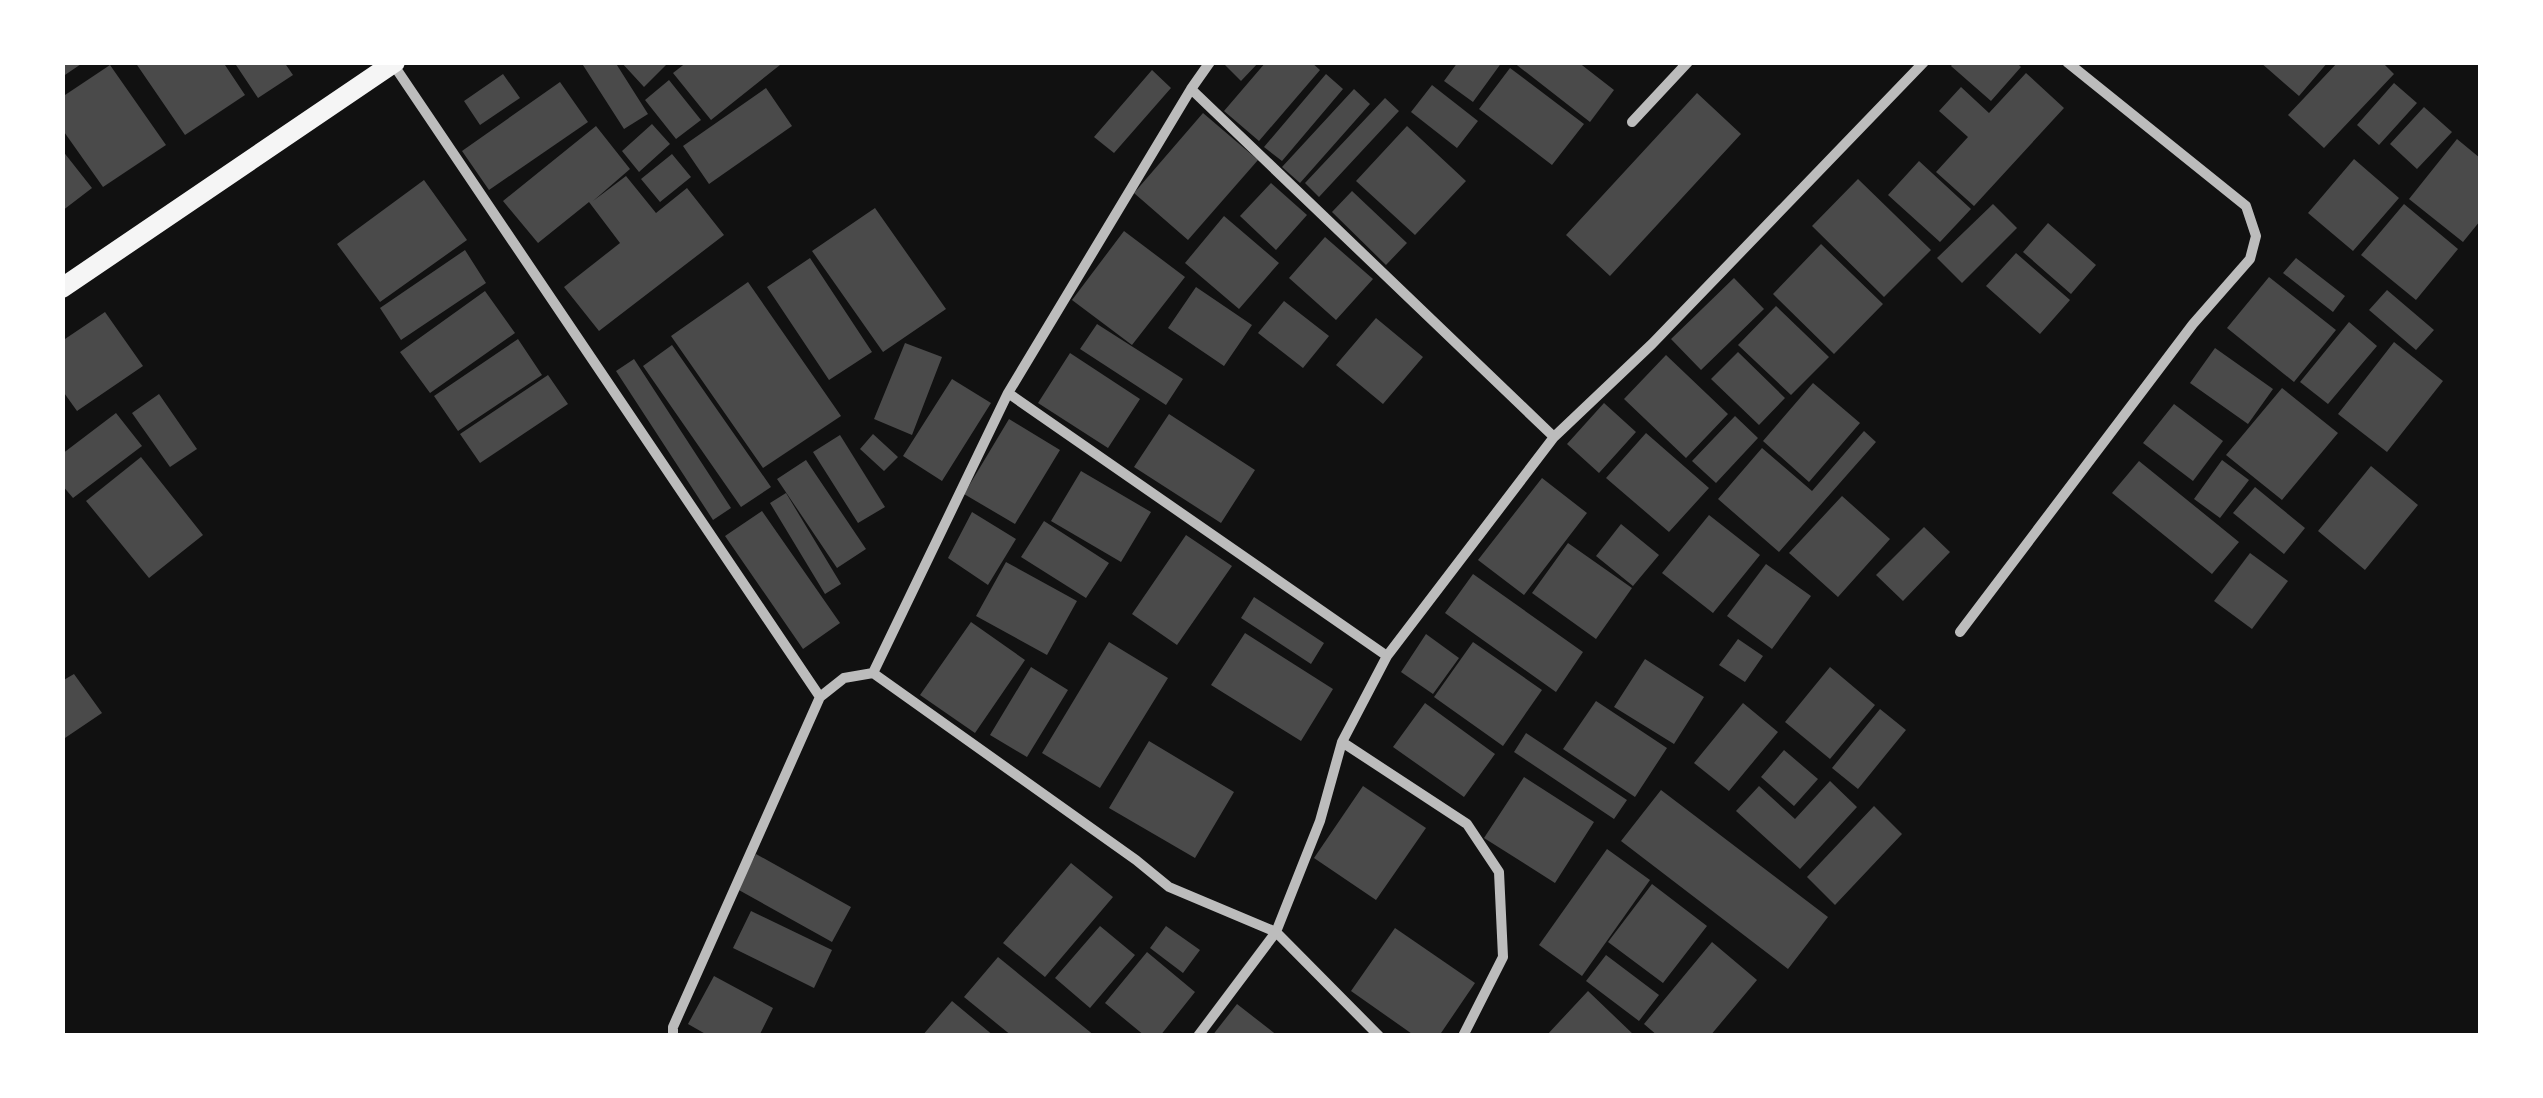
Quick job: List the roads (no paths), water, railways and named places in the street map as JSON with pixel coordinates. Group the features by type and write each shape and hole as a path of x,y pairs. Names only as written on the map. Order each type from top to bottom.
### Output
{"main road":[{"path":"62,288 394,63"}],"street":[{"path":"873,673 1008,393 1210,62"},
{"path":"1632,122 1688,62"},
{"path":"1198,1036 1276,932 1320,822 1342,742 1387,656 1554,436 1652,344 1924,62"},
{"path":"1960,632 2193,324 2250,259 2256,236 2246,206 2067,62"},
{"path":"394,63 820,697"},
{"path":"1191,88 1554,436"},
{"path":"1008,393 1387,656"},
{"path":"673,1036 673,1027 820,697 844,678 873,673 1169,887 1276,932 1379,1036"},
{"path":"1342,742 1468,824 1499,872 1503,958 1463,1036"}]}
